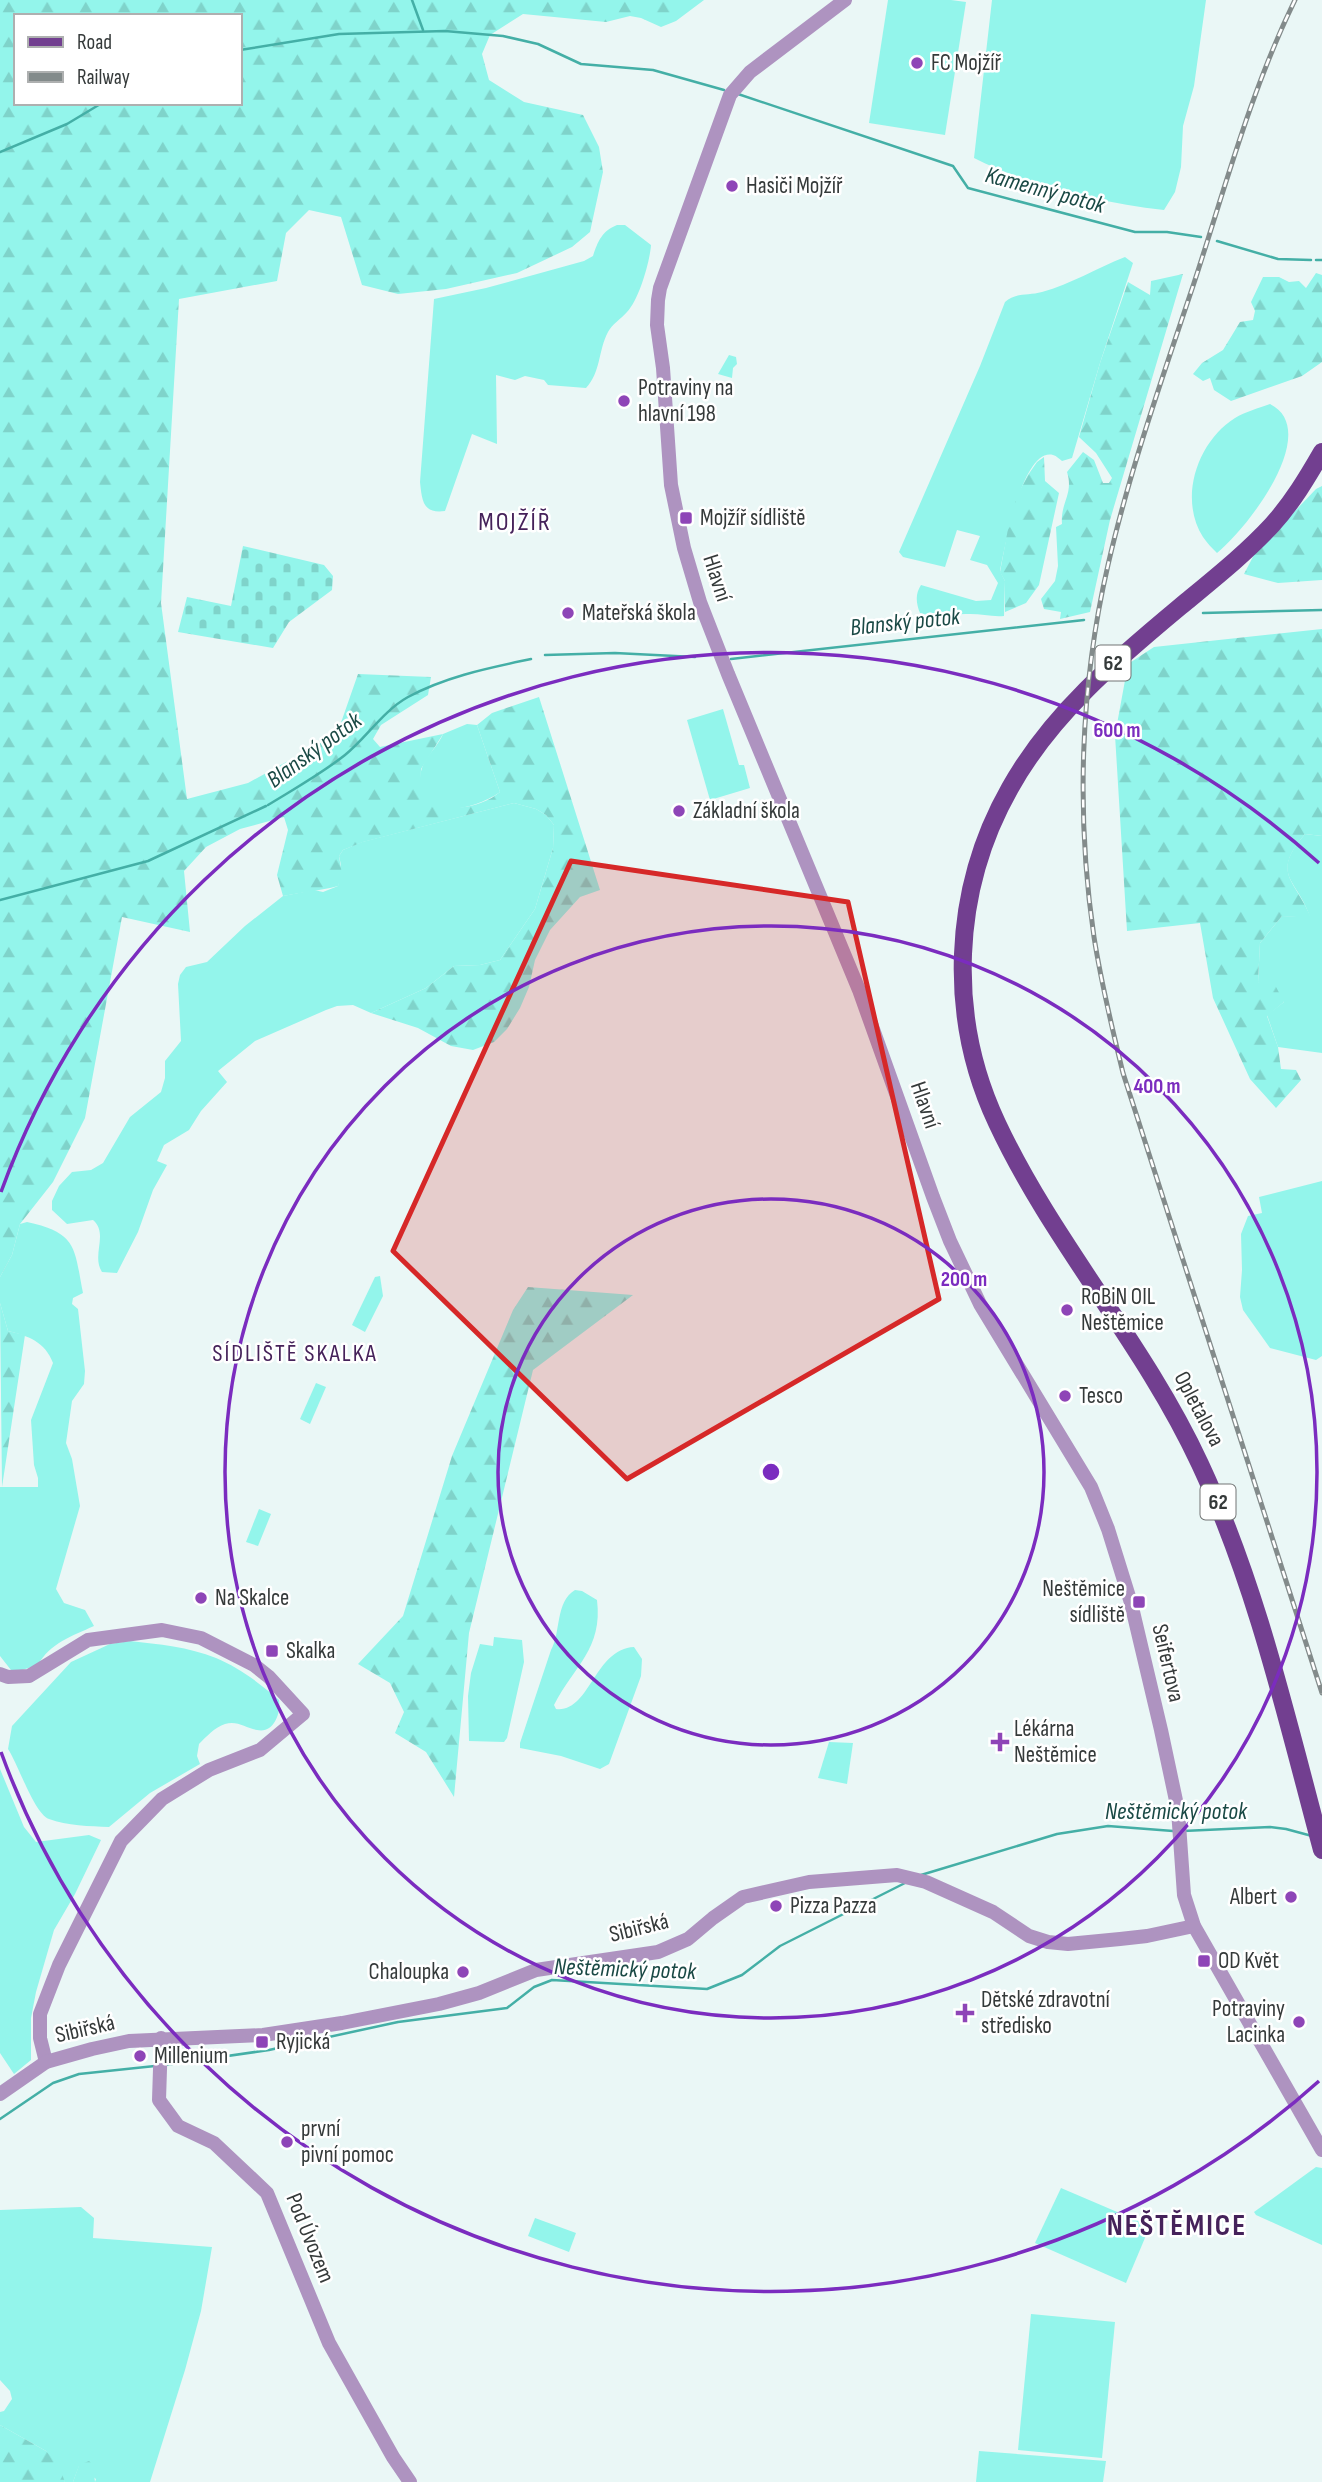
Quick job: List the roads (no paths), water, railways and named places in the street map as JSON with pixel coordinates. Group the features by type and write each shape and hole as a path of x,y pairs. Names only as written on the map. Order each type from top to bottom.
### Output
{"main road":[{"name":"Opletalova","path":"1322,452 1293,498 1261,536 1218,576 1107,668 1073,703 1034,750 995,816 972,880 963,939 964,998 975,1063 992,1112 1013,1155 1143,1359 1182,1427 1234,1542 1269,1655 1322,1850"}],"street":[{"name":"Hlavní","path":"845,0 750,72 730,95 660,288 657,325 663,368 671,485 690,571 728,674 859,990 933,1197"},
{"name":"Seifertova","path":"933,1197 980,1304 1091,1487 1108,1529 1131,1603 1164,1743 1179,1832 1184,1895 1194,1926 1322,2150"},
{"path":"0,1674 8,1677 29,1676 88,1640 162,1630 201,1638 254,1665 269,1677 303,1714 260,1750 209,1770 162,1799 121,1841 59,1965 40,2014 40,2038 46,2062"},
{"name":"Sibiřská","path":"0,2094 46,2062 129,2041 263,2035 342,2023 439,2004 479,1993 536,1970 658,1952 688,1939 743,1897 809,1882 897,1875 921,1881 993,1912 1018,1930 1048,1942 1068,1944 1120,1939 1194,1926"},
{"name":"Pod Úvozem","path":"161,2038 159,2100 178,2126 214,2143 267,2193 329,2343 393,2457 410,2482"}],"waterway":[{"path":"412,0 423,30"},
{"name":"Kamenný potok","path":"242,50 339,34 445,31 503,36 538,44 581,64 653,70 724,90"},
{"name":"Kamenný potok","path":"738,94 953,166 968,188 1135,232 1167,232 1201,237"},
{"name":"Kamenný potok","path":"0,152 67,124 99,105"},
{"name":"Kamenný potok","path":"1217,241 1278,259 1311,260"},
{"name":"Kamenný potok","path":"1316,260 1322,260"},
{"name":"Blanský potok","path":"1203,613 1322,610"},
{"name":"Blanský potok","path":"731,659 1084,620"},
{"name":"Blanský potok","path":"545,655 615,653 695,657"},
{"name":"Blanský potok","path":"268,805 345,755 391,709 408,697 453,678 531,659"},
{"name":"Blanský potok","path":"0,900 148,861 266,806"},
{"name":"Neštěmický potok","path":"921,1875 1057,1834 1108,1826 1173,1831"},
{"name":"Neštěmický potok","path":"1183,1831 1270,1827 1312,1836"},
{"name":"Neštěmický potok","path":"165,2065 269,2050 398,2022 507,2008 534,1987 552,1980 707,1989 742,1975 780,1946 905,1883"},
{"name":"Neštěmický potok","path":"0,2119 53,2083 79,2074 155,2066"}],"railway":[{"path":"1295,0 1265,69 1240,140 1126,494 1108,565 1091,657 1083,798 1088,891 1094,937 1123,1073 1322,1693"}],"place":[{"name":"FC Mojžíř","path":"917,63"},
{"name":"Hasiči Mojžíř","path":"732,186"},
{"name":"Potraviny na hlavní 198","path":"624,401"},
{"name":"Mojžíř sídliště","path":"686,518"},
{"name":"Mateřská škola","path":"568,613"},
{"name":"Základní škola","path":"679,811"},
{"name":"RoBiN OIL Neštěmice","path":"1067,1310"},
{"name":"Tesco","path":"1065,1396"},
{"name":"Na Skalce","path":"201,1598"},
{"name":"Neštěmice sídliště","path":"1139,1602"},
{"name":"Skalka","path":"272,1651"},
{"name":"Lékárna Neštěmice","path":"1000,1742"},
{"name":"Albert","path":"1291,1897"},
{"name":"Pizza Pazza","path":"776,1906"},
{"name":"OD Květ","path":"1204,1961"},
{"name":"Chaloupka","path":"463,1972"},
{"name":"Dětské zdravotní středisko","path":"965,2013"},
{"name":"Potraviny Lacinka","path":"1299,2022"},
{"name":"Ryjická","path":"262,2042"},
{"name":"Millenium","path":"140,2056"},
{"name":"první pivní pomoc","path":"287,2142"}],"district":[{"name":"MOJŽÍŘ","path":"515,522"},
{"name":"SÍDLIŠTĚ SKALKA","path":"295,1353"},
{"name":"NEŠTĚMICE","path":"1177,2226"}]}
